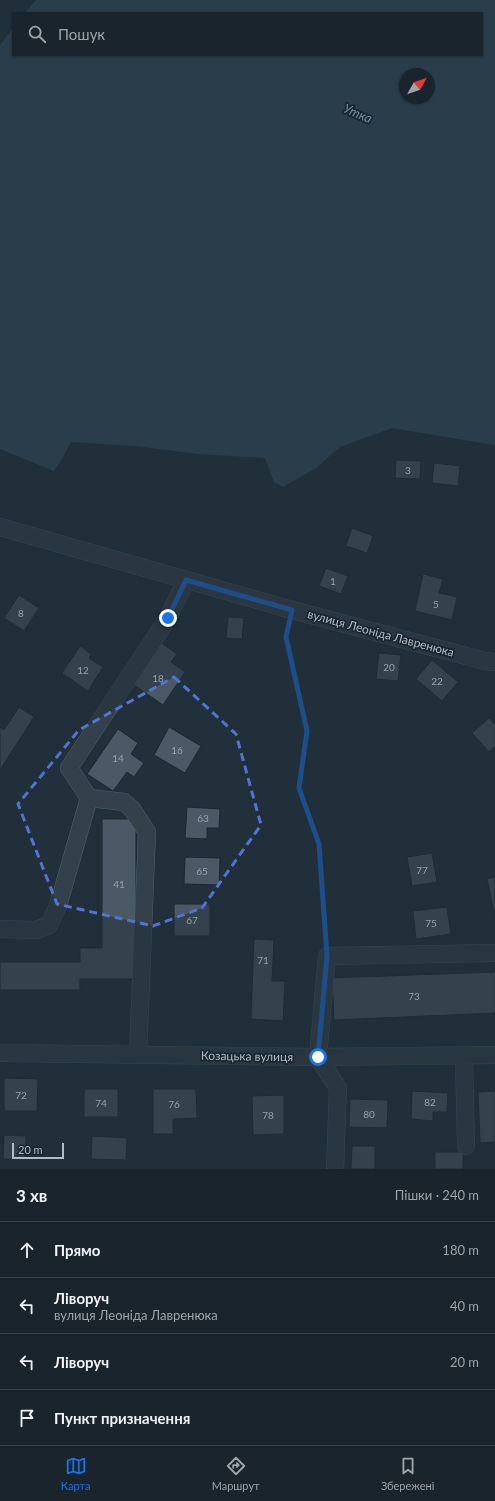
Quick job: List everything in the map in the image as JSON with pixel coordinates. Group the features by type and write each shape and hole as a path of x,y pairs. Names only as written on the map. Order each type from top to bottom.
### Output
{"street":[{"name":"вулиця Леоніда Лавренюка","path":"0,527 292,610 490,662 495,675"},
{"path":"0,929 36,930 49,925 58,906 89,798 69,768 168,618 186,580"},
{"path":"89,798 124,802 132,809 147,832 138,1055"},
{"path":"335,1169 338,1088 318,1057 327,956 495,953"},
{"name":"Козацька вулиця","path":"0,1053 318,1057 495,1055"},
{"path":"464,1056 466,1146"}],"path":[{"path":"292,610 286,637 307,731 299,788 319,844 327,956"}],"highlighted area":[{"path":"174,677 236,734 261,825 202,908 153,926 57,904 18,804 79,730"}],"water":[{"name":"Утка","path":"36,0 495,0 495,445 392,428 340,447 316,468 283,487 274,482 265,458 198,454 135,446 71,442 54,471 0,449 0,45 12,29 12,56 483,56 483,12 26,12"}],"building":[{"path":"396,460 421,461 420,479 395,478"},
{"path":"434,463 460,466 458,486 432,483"},
{"path":"352,528 373,536 367,553 346,546"},
{"path":"326,568 348,576 341,594 319,586"},
{"path":"423,574 443,579 439,593 457,597 452,620 415,611"},
{"path":"19,595 39,608 24,631 4,618"},
{"path":"228,617 244,618 242,639 226,638"},
{"path":"160,642 177,654 171,662 185,672 163,705 131,683"},
{"path":"80,646 91,654 89,658 103,667 88,691 62,673"},
{"path":"379,653 401,655 398,681 376,679"},
{"path":"432,660 458,682 442,701 416,679"},
{"path":"19,707 34,717 0,770 0,727 4,730"},
{"path":"489,718 495,725 495,746 489,752 472,733"},
{"path":"169,727 201,746 185,773 154,755"},
{"path":"118,729 138,743 131,754 144,763 134,777 127,772 113,791 87,774"},
{"path":"187,807 220,809 219,828 207,828 207,839 185,838"},
{"path":"102,819 136,819 136,979 80,979 80,990 0,990 0,962 80,962 80,948 102,948"},
{"path":"432,853 437,882 412,886 407,857"},
{"path":"185,857 220,858 219,885 184,884"},
{"path":"495,877 495,917 487,879"},
{"path":"174,904 210,904 210,936 174,936"},
{"path":"447,907 451,934 416,939 413,911"},
{"path":"254,939 274,940 272,981 285,981 283,1021 251,1019"},
{"path":"495,972 495,1013 334,1020 332,978"},
{"path":"4,1078 38,1079 37,1111 4,1111"},
{"path":"84,1089 118,1089 118,1117 84,1117"},
{"path":"153,1089 196,1089 197,1118 173,1119 173,1134 153,1134"},
{"path":"412,1091 448,1093 447,1112 433,1112 433,1121 411,1119"},
{"path":"495,1091 495,1142 480,1143 478,1092"},
{"path":"284,1095 284,1134 253,1135 252,1096"},
{"path":"350,1099 388,1100 387,1128 349,1127"},
{"path":"4,1135 26,1136 25,1160 3,1159"},
{"path":"92,1136 127,1138 126,1160 91,1159"},
{"path":"352,1146 375,1146 375,1169 351,1169"},
{"path":"435,1152 463,1152 463,1169 435,1169"}],"route":[{"path":"168,618 186,580 292,610 286,637 307,731 299,788 319,844 327,956 318,1057"}]}
